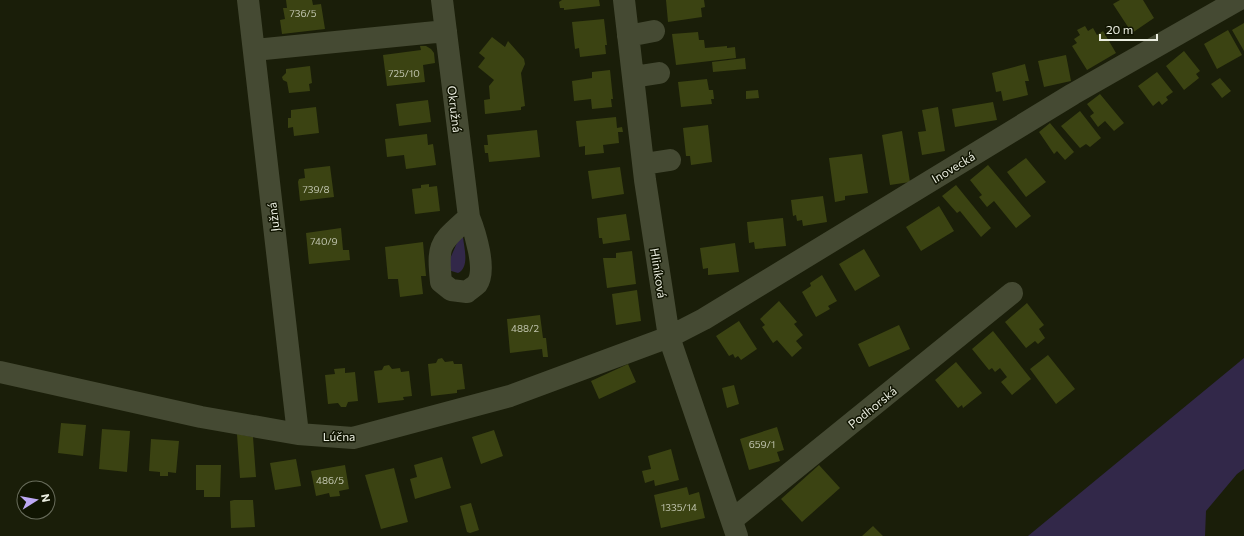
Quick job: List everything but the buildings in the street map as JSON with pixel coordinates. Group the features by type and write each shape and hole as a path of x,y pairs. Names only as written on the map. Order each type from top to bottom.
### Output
{"street":[{"name":"Južná","path":"248,0 298,434"},
{"name":"Okružná","path":"442,0 469,217"},
{"name":"Hliníková","path":"624,0 641,33 656,162 669,337 735,528"},
{"name":"Inovecká","path":"669,337 704,319 1073,94 1238,0"},
{"path":"254,50 446,31"},
{"name":"Podhorská","path":"735,528 1012,293"},
{"name":"Lúčna","path":"0,372 201,417 298,434 353,438 510,396 669,337"}],"shaded area":[{"path":"460,236 463,237 465,262 462,270 458,273 448,270 449,261"},
{"path":"1244,358 1244,469 1237,474 1206,511 1205,536 1028,536"}]}
